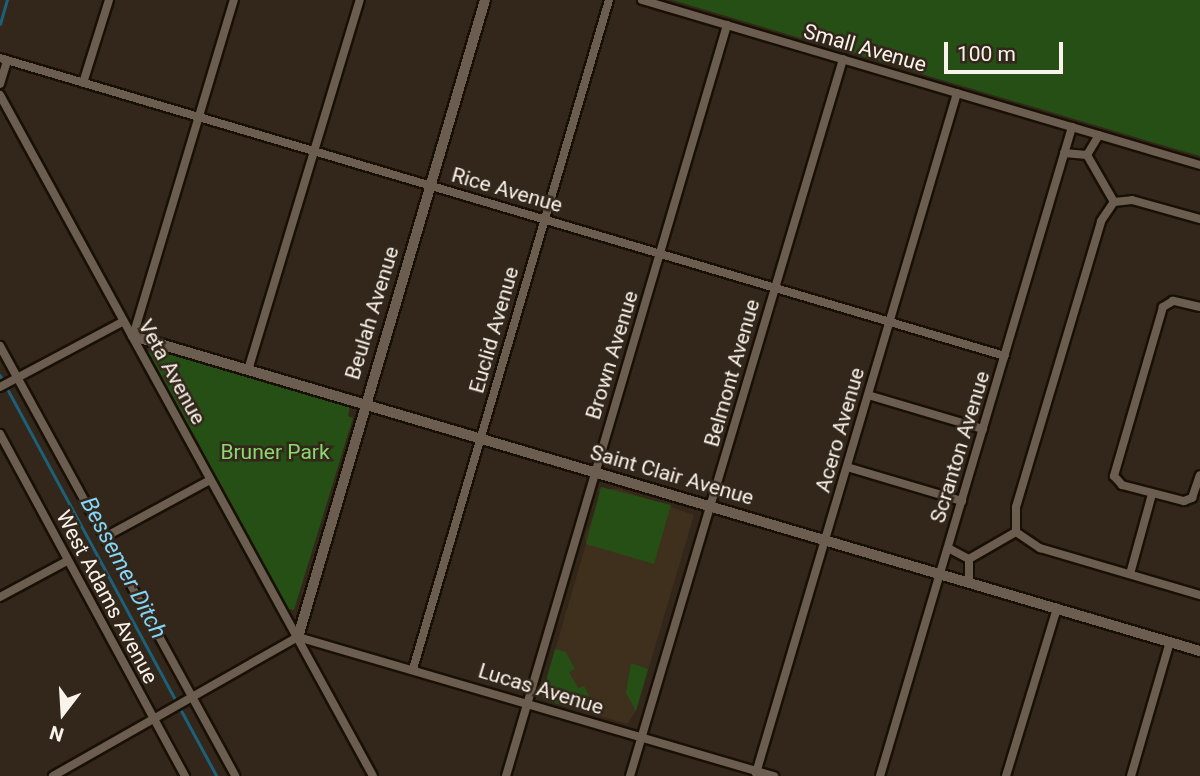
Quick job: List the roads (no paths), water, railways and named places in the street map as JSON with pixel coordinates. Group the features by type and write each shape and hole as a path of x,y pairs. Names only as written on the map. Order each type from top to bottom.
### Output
{"street":[{"path":"83,83 109,0"},
{"path":"133,336 234,0"},
{"path":"248,370 360,0"},
{"name":"Beulah Avenue","path":"298,637 485,0"},
{"name":"Euclid Avenue","path":"413,669 609,0"},
{"name":"Small Avenue","path":"642,0 1200,165"},
{"name":"Brown Avenue","path":"506,776 727,25"},
{"path":"0,84 4,60"},
{"name":"Rice Avenue","path":"4,60 1005,356"},
{"name":"Belmont Avenue","path":"630,776 843,60"},
{"name":"Acero Avenue","path":"756,773 957,93"},
{"name":"Veta Avenue","path":"0,95 373,776"},
{"name":"Scranton Avenue","path":"880,776 1072,127"},
{"path":"1087,155 1099,135"},
{"path":"1064,153 1087,155"},
{"path":"1087,155 1114,202"},
{"path":"1200,219 1132,200 1114,202 1101,221 1015,515 1017,532 1040,548 1200,595"},
{"path":"1200,307 1174,301 1163,307 1114,476 1122,485 1152,494 1188,500 1200,475"},
{"path":"0,387 124,321"},
{"name":"Saint Clair Avenue","path":"133,336 1200,651"},
{"name":"West Adams Avenue","path":"0,346 14,379 105,537 235,776"},
{"path":"868,395 983,429"},
{"name":"West Adams Avenue","path":"0,435 185,776"},
{"path":"847,467 962,501"},
{"path":"105,537 210,480"},
{"path":"1130,574 1152,494"},
{"path":"969,559 1017,532"},
{"path":"948,548 969,559"},
{"path":"969,559 969,582"},
{"path":"0,597 67,561"},
{"path":"1006,776 1057,608"},
{"path":"53,776 193,700 298,637"},
{"name":"Lucas Avenue","path":"298,637 756,773 774,776"},
{"path":"1131,776 1170,642"}],"waterway":[{"name":"Bessemer Ditch","path":"0,24 7,0"},
{"name":"Bessemer Ditch","path":"0,375 217,776"}],"park label":[{"name":"Bruner Park","path":"275,452"}]}
